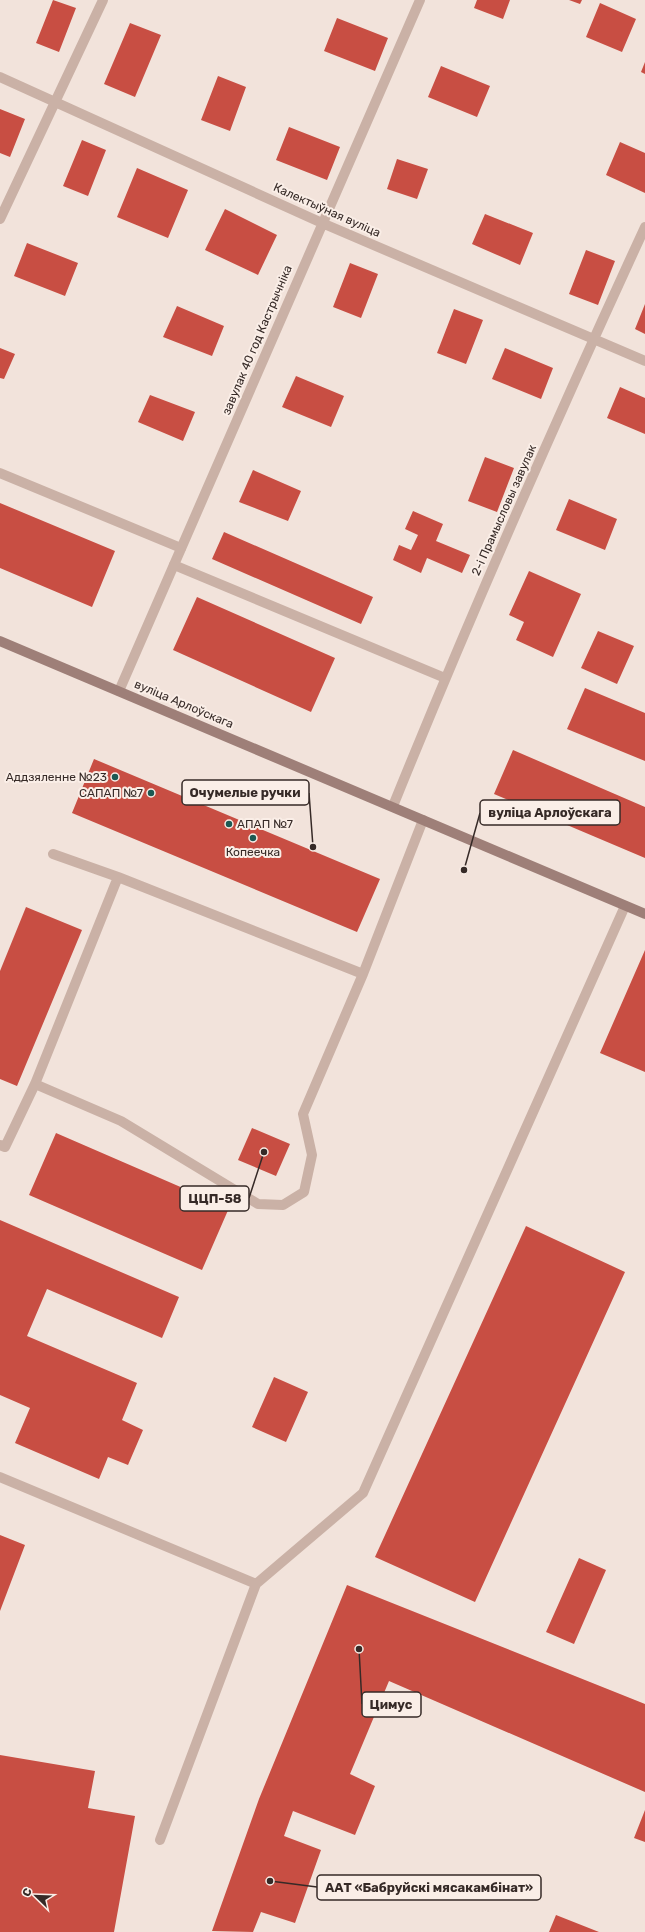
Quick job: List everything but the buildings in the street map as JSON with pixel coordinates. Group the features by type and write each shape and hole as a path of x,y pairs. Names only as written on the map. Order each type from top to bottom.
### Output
{"street":[{"path":"0,219 103,0"},
{"name":"завулак 40 год Кастрычніка","path":"119,691 420,0"},
{"name":"Калектыўная вуліца","path":"0,77 322,222 645,361"},
{"name":"2-і Прамысловы завулак","path":"393,806 445,678 594,338 645,227"},
{"path":"0,473 181,548"},
{"path":"174,565 445,678"},
{"name":"вуліца Арлоўскага","path":"0,641 393,806 645,914"},
{"path":"35,1084 121,1121 258,1204 283,1205 304,1192 312,1155 303,1114 363,974 424,820"},
{"path":"53,854 118,877 363,974"},
{"path":"0,1145 5,1147 35,1084 118,877"},
{"path":"160,1840 256,1584 364,1492 625,906"},
{"path":"0,1477 256,1584"}],"place":[{"name":"Аддзяленне №23","path":"115,777"},
{"name":"САПАП №7","path":"151,793"},
{"name":"АПАП №7","path":"229,824"},
{"name":"Копеечка","path":"253,838"},
{"name":"Очумелые ручки","path":"313,847"},
{"name":"вуліца Арлоўскага","path":"464,870"},
{"name":"ЦЦП-58","path":"264,1152"},
{"name":"Цимус","path":"359,1649"},
{"name":"ААТ «Бабруйскі мясакамбінат»","path":"270,1881"}]}
